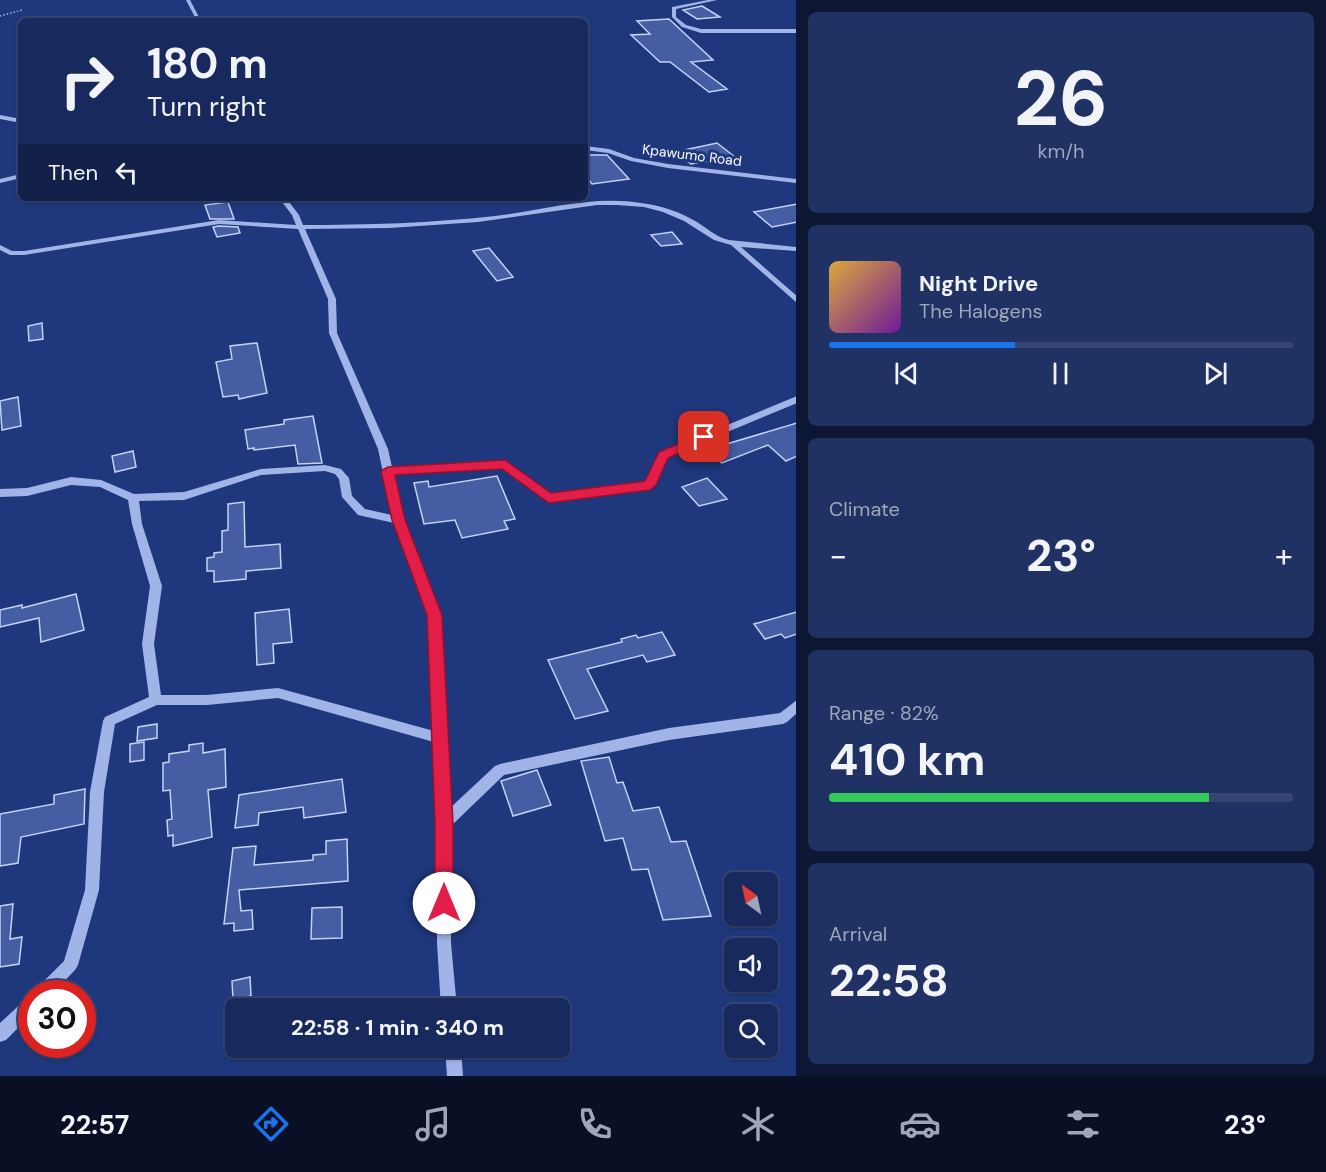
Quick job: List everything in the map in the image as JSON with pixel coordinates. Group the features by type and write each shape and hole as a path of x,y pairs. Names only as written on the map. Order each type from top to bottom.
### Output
{"street":[{"path":"188,0 197,18"},
{"path":"715,0 674,8 674,17 684,26 701,31 796,31"},
{"path":"0,117 18,120"},
{"name":"Kpawumo Road","path":"588,148 609,151 633,160 668,166 796,181"},
{"path":"0,181 18,178"},
{"path":"284,201 295,215 298,227 332,299 333,333 382,448 399,520 435,615 444,823 444,943 448,998"},
{"path":"0,247 10,253 24,253 219,222 244,221 298,227 479,220 578,204 636,203 658,208 693,223 717,239 735,245 755,244 796,249"},
{"path":"735,245 796,301"},
{"path":"388,471 505,464 549,498 650,485 663,455 796,399"},
{"path":"0,493 27,492 70,481 101,484 134,498 184,496 261,472 325,468 338,471 344,478 347,497 362,512 399,520"},
{"path":"134,498 137,524 156,586 148,644 156,700"},
{"path":"55,980 70,965 92,890 97,792 109,721 156,700 207,700 278,693 440,738"},
{"path":"444,823 500,770 669,734 783,718 796,705"},
{"path":"0,1034 18,1017"},
{"path":"454,1058 455,1076"}],"path":[{"path":"0,16 22,10"}],"building":[{"path":"702,6 720,17 697,19 683,10"},
{"path":"669,19 713,60 691,62 727,89 709,92 670,62 660,62 631,35 650,34 637,21"},
{"path":"717,143 735,157 691,164 675,152"},
{"path":"588,155 607,155 629,179 592,184 588,179"},
{"path":"228,202 234,219 210,219 205,205"},
{"path":"796,204 796,222 772,227 754,212"},
{"path":"213,227 238,227 240,233 217,237"},
{"path":"672,232 682,244 661,246 651,235"},
{"path":"489,248 513,277 497,281 473,251"},
{"path":"42,323 43,339 29,341 28,326"},
{"path":"257,343 267,393 239,399 238,395 223,397 216,362 232,359 230,346"},
{"path":"18,397 21,426 2,430 0,401"},
{"path":"313,416 322,463 298,464 295,445 248,449 245,430 284,424 284,420"},
{"path":"796,423 796,456 786,461 768,445 722,463 710,452 720,446"},
{"path":"133,451 136,467 115,472 112,456"},
{"path":"497,476 515,519 504,521 508,529 462,538 455,520 424,524 414,483 428,481 429,487"},
{"path":"707,478 727,499 699,506 682,487"},
{"path":"244,502 245,547 280,544 281,568 246,571 246,579 214,582 214,571 207,571 207,558 214,557 214,553 222,552 222,531 228,530 228,504"},
{"path":"76,594 84,630 41,642 39,618 0,627 0,610 22,605 22,608"},
{"path":"289,609 292,642 273,644 274,663 257,665 255,613"},
{"path":"796,612 796,634 785,638 781,634 765,639 754,624"},
{"path":"662,632 675,655 647,662 643,655 587,669 608,711 575,719 548,660 622,642 621,639 636,635 638,638"},
{"path":"157,724 157,738 137,741 138,727"},
{"path":"144,742 144,760 130,762 130,744"},
{"path":"203,743 203,753 225,749 226,787 208,790 212,837 173,846 173,835 168,836 167,820 172,819 170,790 163,791 163,763 169,762 169,754 189,751 189,745"},
{"path":"609,757 617,783 623,782 633,811 659,807 671,842 686,841 711,916 663,920 648,869 632,870 623,838 605,841 581,761"},
{"path":"537,770 551,805 513,816 501,781"},
{"path":"342,779 346,812 304,818 303,807 259,813 258,825 235,828 239,795"},
{"path":"85,789 84,824 21,837 18,863 0,866 0,814 54,804 54,795"},
{"path":"347,839 348,881 239,890 241,911 252,910 253,929 234,931 234,923 224,924 233,848 256,846 254,865 313,860 313,855 326,854 326,841"},
{"path":"13,904 10,939 22,937 19,964 0,967 0,906"},
{"path":"342,907 342,938 311,939 312,908"},
{"path":"250,977 251,996 233,998 232,981"}],"route":[{"path":"444,903 444,823 435,615 399,520 388,471 505,464 549,498 650,485 663,455 704,437"}]}
